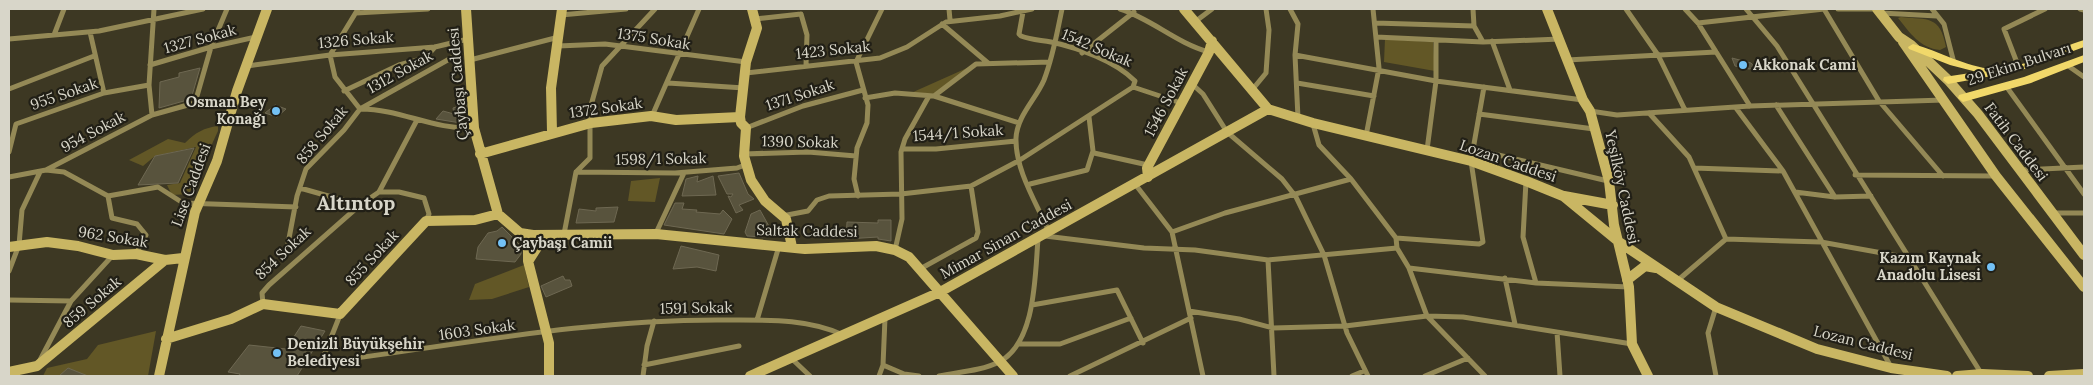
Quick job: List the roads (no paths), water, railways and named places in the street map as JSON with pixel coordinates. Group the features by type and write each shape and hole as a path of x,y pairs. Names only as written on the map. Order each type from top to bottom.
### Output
{"main road":[{"name":"Lise Caddesi","path":"159,376 183,258 198,204 217,162 246,66 267,9"},
{"name":"Çaybaşı Caddesi","path":"466,9 474,128 498,214"},
{"path":"1184,9 1268,109"},
{"name":"Yeşilköy Caddesi","path":"1547,9 1583,100 1590,111 1609,181 1614,225 1628,283 1632,344 1648,376"},
{"name":"Fatih Caddesi","path":"1878,10 1899,37 1914,47 1948,80 2020,170 2050,213 2084,255"},
{"path":"552,132 551,88 562,12"},
{"path":"754,12 757,28 746,62 740,117 740,123 746,128 742,146 745,165 759,197 786,219 792,247"},
{"path":"1899,37 1945,100 1996,176 2084,287"},
{"name":"1546 Sokak","path":"1148,177 1148,165 1209,52 1212,41"},
{"name":"29 Ekim Bulvarı","path":"1948,80 2020,68 2084,43"},
{"path":"1914,47 1954,63 1998,72"},
{"name":"29 Ekim Bulvarı","path":"1963,98 2006,86 2084,58"},
{"path":"1932,82 1948,80"},
{"path":"1945,100 1963,98"},
{"name":"Lozan Caddesi","path":"1268,109 1313,123 1471,161 1526,181 1563,196 1619,242 1716,307 1817,349 1891,368 1947,376"},
{"name":"Mimar Sinan Caddesi","path":"750,376 885,318 940,292 1044,236 1268,109"},
{"name":"1372 Sokak","path":"480,154 552,132 591,123 651,116 676,120 740,117"},
{"path":"1563,196 1613,205"},
{"path":"426,222 475,220 498,214 520,233 528,244 528,261 550,346 549,376"},
{"name":"855 Sokak","path":"340,314 426,222"},
{"path":"520,233 545,235 528,261"},
{"name":"Saltak Caddesi","path":"545,235 656,234 792,247 876,246 895,250 909,257 1013,376"},
{"name":"962 Sokak","path":"14,246 47,242 78,246 113,255 136,254 165,260 183,258"},
{"name":"859 Sokak","path":"35,371 165,260"},
{"path":"1628,283 1645,266 1660,269"},
{"name":"854 Sokak","path":"166,339 231,319 262,304 340,314"},
{"path":"9,372 35,371"},
{"path":"1957,376 1982,374 2028,376"},
{"path":"2049,376 2077,375"}],"street":[{"path":"54,34 64,9"},
{"path":"152,115 149,85 154,9"},
{"path":"9,39 90,32 152,22 203,9"},
{"path":"211,47 227,9"},
{"path":"363,9 357,11 330,55 336,77 344,91 360,108 383,110 434,127 458,130 474,128"},
{"path":"357,11 416,12 428,9"},
{"path":"562,12 626,9"},
{"path":"564,234 576,172 590,158 590,109 602,66 608,57 622,48 655,9"},
{"path":"651,116 668,84 678,55 699,9"},
{"path":"804,9 801,14 806,35 806,64"},
{"path":"858,196 854,179 856,156 857,148 867,123 868,105 856,62 882,9"},
{"path":"949,9 950,20"},
{"path":"1017,9 1023,12"},
{"name":"1423 Sokak","path":"746,73 806,64 856,62 880,58 907,47 950,20 1023,12 1032,9"},
{"path":"939,376 1000,362 1020,344 1032,305 1044,236 1030,184 1020,160 1016,141 1019,123 1038,94 1050,62 1062,9"},
{"path":"1120,9 1134,12 1178,42 1209,52"},
{"path":"1196,21 1212,9"},
{"path":"1252,90 1266,73 1269,30 1266,9"},
{"path":"1290,9 1295,15 1298,24 1296,55 1298,119"},
{"path":"1366,136 1379,68 1373,9"},
{"path":"1473,9 1474,26 1483,42"},
{"path":"1626,9 1658,55 1685,110"},
{"path":"1685,9 1698,23 1750,106"},
{"path":"1746,9 1755,17 1777,46 1855,175 1910,258 1982,374"},
{"path":"1698,23 1824,9 1879,101 1943,176"},
{"path":"1838,9 1878,10 1937,16"},
{"path":"1932,9 1944,24 1954,63"},
{"path":"2020,68 2004,29 2042,9"},
{"path":"2080,9 2084,10"},
{"path":"754,12 801,14"},
{"name":"1542 Sokak","path":"971,186 1020,160 1134,87 1135,81 1132,77 1082,53 1054,43 1021,36 1019,34 1023,12"},
{"path":"1082,53 1134,12"},
{"path":"1375,23 1474,26"},
{"path":"942,24 988,63"},
{"path":"90,32 104,93"},
{"name":"1327 Sokak","path":"150,65 256,36"},
{"path":"1376,37 1483,42 1560,40"},
{"name":"1326 Sokak","path":"246,66 330,55 435,47 468,39"},
{"name":"1375 Sokak","path":"470,60 559,41 605,44 622,48 746,62"},
{"path":"1427,150 1436,80 1436,41"},
{"path":"1492,41 1510,90"},
{"name":"954 Sokak","path":"43,171 152,115 195,103 211,47"},
{"path":"344,91 399,65 425,58 435,47"},
{"path":"1568,60 1716,52"},
{"path":"1296,55 1379,68 1436,80 1583,100"},
{"path":"9,89 94,56"},
{"name":"1312 Sokak","path":"360,108 452,58"},
{"path":"895,250 902,219 902,149 931,96 976,64 1050,62"},
{"path":"2067,65 2084,77"},
{"path":"1192,83 1207,99 1214,113 1228,132 1262,161 1295,195 1324,256 1345,326 1366,374 1352,376"},
{"path":"1297,83 1374,96"},
{"path":"668,84 744,88"},
{"name":"955 Sokak","path":"9,152 16,124 104,93 149,85"},
{"path":"2006,86 2084,194"},
{"path":"1134,87 1181,103"},
{"path":"1396,238 1479,244 1483,242 1471,161 1484,87"},
{"name":"1371 Sokak","path":"746,128 813,101 863,90"},
{"path":"865,98 895,93 931,96 1019,123"},
{"path":"1590,111 1617,114 1750,106 1945,100"},
{"path":"1776,105 1835,196"},
{"name":"858 Sokak","path":"287,249 306,169 344,130 360,108"},
{"path":"1736,108 1783,171 1891,368"},
{"path":"1648,113 1689,157 1726,239"},
{"path":"1479,114 1595,130"},
{"path":"1030,184 1082,173 1090,167 1094,152 1089,117"},
{"path":"417,120 379,192 399,192 424,198 429,214 426,222"},
{"path":"1313,123 1319,145 1351,179 1396,238 1397,248 1409,268 1427,316 1485,376"},
{"name":"1544/1 Sokak","path":"902,149 936,149 1016,141"},
{"path":"1473,149 1609,181"},
{"name":"1390 Sokak","path":"744,154 808,152 856,156"},
{"path":"1094,152 1148,165"},
{"name":"1598/1 Sokak","path":"576,172 684,173 737,168 745,165"},
{"path":"2020,170 2084,167"},
{"path":"1694,168 1783,171"},
{"path":"9,176 43,171 64,172 108,196 116,193 158,187 183,202 198,204 222,202 296,207"},
{"path":"9,271 22,210 43,171"},
{"path":"656,234 684,173"},
{"path":"1855,175 1996,176"},
{"path":"1172,232 1225,213 1351,179"},
{"path":"1526,181 1523,237 1536,283"},
{"path":"1135,184 1172,232 1203,376"},
{"path":"782,216 808,211 820,198 830,196 901,194 971,186 978,232 976,238 919,269"},
{"path":"300,188 360,205"},
{"name":"854 Sokak","path":"262,304 262,292 269,285 360,205 379,192"},
{"path":"1794,192 1835,196 1870,196"},
{"path":"108,196 112,218 137,224 146,235 136,254"},
{"path":"2050,213 2084,213"},
{"path":"1044,236 1144,248 1175,248 1268,260 1397,248"},
{"path":"1677,281 1726,239 1821,242 1910,258"},
{"path":"758,320 780,246"},
{"path":"35,371 71,300 113,255"},
{"path":"1268,260 1274,376"},
{"path":"1409,268 1536,283 1628,283"},
{"path":"1505,278 1515,324"},
{"path":"1032,305 1116,290 1143,343"},
{"path":"9,300 71,300"},
{"path":"1716,307 1708,333 1716,376"},
{"path":"1189,311 1239,319 1273,328 1345,326 1427,316 1464,317 1632,344"},
{"name":"1603 Sokak","path":"340,314 321,363 377,354 451,347 547,333"},
{"path":"879,376 883,365 885,318"},
{"path":"1020,344 1060,344 1131,318"},
{"path":"1070,376 1143,343 1191,318"},
{"name":"1591 Sokak","path":"547,333 610,324 654,321 758,320 826,327 844,336"},
{"path":"643,376 647,346 654,321"},
{"path":"1558,332 1560,376"},
{"path":"644,365 739,346"},
{"path":"792,358 810,376"},
{"path":"1425,376 1468,358"},
{"path":"883,365 904,374 919,376"}],"place":[{"name":"Akkonak Cami","path":"1743,65"},
{"name":"Osman Bey Konağı","path":"276,111"},
{"name":"Çaybaşı Camii","path":"502,243"},
{"name":"Kazım Kaynak Anadolu Lisesi","path":"1991,267"},
{"name":"Denizli Büyükşehir Belediyesi","path":"277,353"}],"district":[{"name":"Altıntop","path":"356,203"}]}
